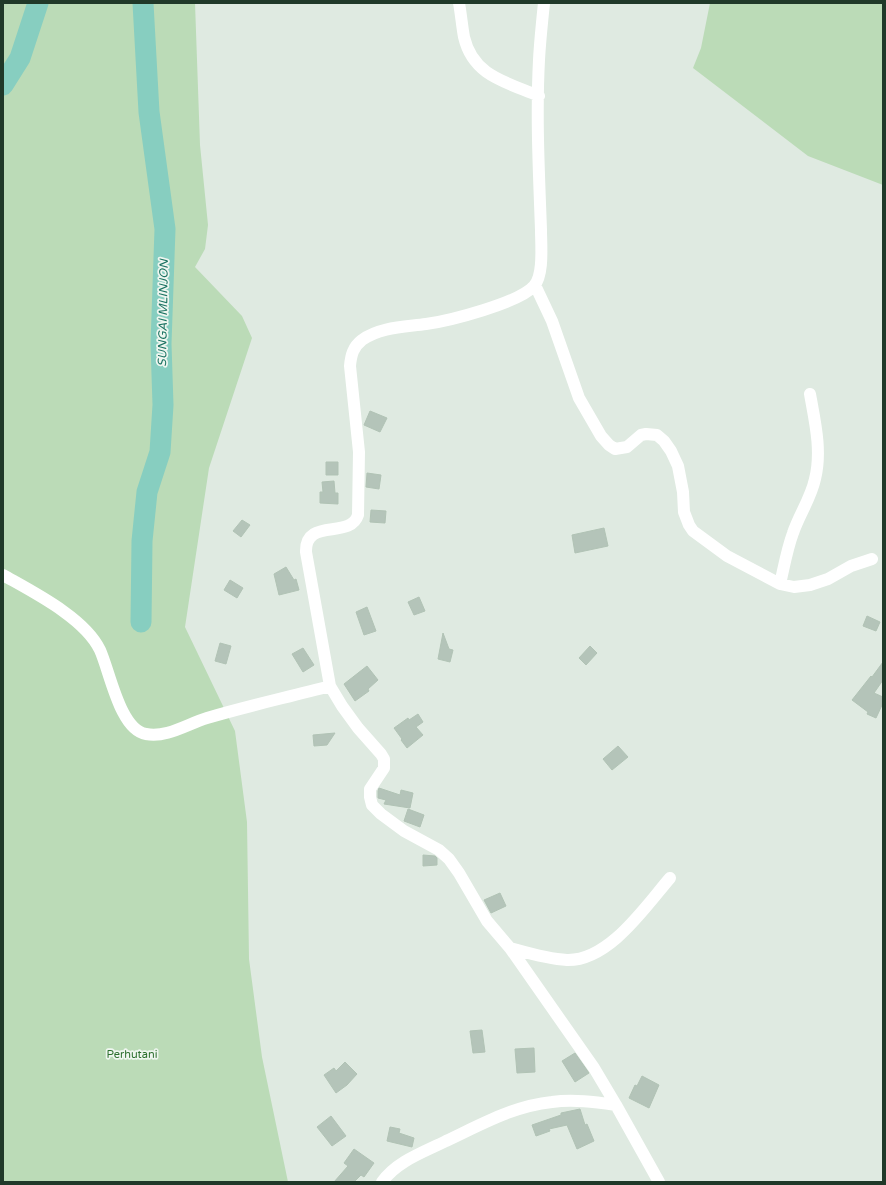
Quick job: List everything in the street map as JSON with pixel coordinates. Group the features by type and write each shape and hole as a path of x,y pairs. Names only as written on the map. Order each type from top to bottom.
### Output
{"street":[{"path":"460,3 464,38 472,57 477,64 484,71 493,76 539,96"},
{"path":"544,3 539,96 541,250 539,274 535,285 518,297 460,318 386,330 369,336 362,340 352,351 350,366 359,452 358,515 350,524 315,533 310,536 306,546 307,561 330,686 358,728 384,759 384,768 370,789 372,805 380,814 404,831 439,850 449,859 459,873 487,921 510,948 594,1068 659,1182"},
{"path":"535,285 552,321 579,398 601,436 615,449 627,447 641,435 646,434 657,435 664,441 671,451 678,466 682,487 684,512 689,526 693,531 726,556 780,584 794,587 810,585 828,579 851,566 872,559"},
{"path":"780,584 792,534 812,490 818,462 818,445 810,394"},
{"path":"3,576 56,606 85,629 93,638 100,650 125,717 129,724 139,732 146,734 158,734 170,732 205,718 330,686"},
{"path":"510,948 548,958 567,960 587,957 597,952 619,935 670,878"},
{"path":"382,1182 404,1162 479,1124 507,1113 552,1102 592,1102 616,1105"}],"green space":[{"name":"Perhutani","path":"3,3 195,3 200,145 208,225 205,249 195,267 242,316 252,338 209,468 185,627 235,731 247,822 249,959 262,1057 288,1182 3,1182"},
{"path":"710,3 883,3 883,185 808,156 693,68 701,48"}],"building":[{"path":"370,411 387,418 380,432 364,425"},
{"path":"326,462 338,462 338,475 326,475"},
{"path":"367,473 381,475 379,489 366,487"},
{"path":"334,481 335,493 338,493 338,504 320,503 320,492 323,492 322,482"},
{"path":"371,510 386,511 385,523 370,522"},
{"path":"242,520 250,525 241,537 233,531"},
{"path":"604,528 608,546 575,553 572,535"},
{"path":"286,567 294,580 296,579 299,590 279,595 274,574"},
{"path":"230,580 243,588 237,598 224,590"},
{"path":"419,597 425,611 414,615 408,602"},
{"path":"367,607 376,631 364,635 356,612"},
{"path":"867,616 880,622 876,631 863,626"},
{"path":"443,633 449,649 453,650 450,662 438,659"},
{"path":"220,643 231,646 226,664 215,661"},
{"path":"590,646 597,653 586,665 579,658"},
{"path":"303,648 314,665 303,672 292,654"},
{"path":"883,662 883,680 874,693 883,697 883,703 876,718 867,714 868,712 852,700"},
{"path":"367,666 378,680 368,689 369,691 355,701 344,684"},
{"path":"418,714 423,722 416,727 423,735 407,748 394,728 408,718 409,720"},
{"path":"335,733 327,745 314,746 313,735"},
{"path":"618,746 628,757 612,770 603,759"},
{"path":"379,788 400,795 401,790 413,793 410,808 384,804 386,800 378,798"},
{"path":"408,809 424,815 420,827 404,821"},
{"path":"423,855 435,856 437,858 437,865 423,866"},
{"path":"500,893 506,906 491,913 484,900"},
{"path":"482,1030 485,1052 473,1053 470,1031"},
{"path":"534,1048 535,1072 517,1073 515,1049"},
{"path":"575,1053 589,1073 575,1082 562,1061"},
{"path":"345,1062 357,1074 347,1085 336,1093 324,1075 334,1068 336,1071"},
{"path":"642,1076 659,1085 649,1108 629,1098 635,1085 637,1086"},
{"path":"580,1109 585,1125 587,1124 594,1141 577,1149 567,1125 549,1129 550,1131 536,1136 532,1125 561,1115 561,1113"},
{"path":"331,1116 346,1136 332,1146 317,1127"},
{"path":"390,1127 400,1129 399,1133 414,1138 412,1147 387,1141"},
{"path":"354,1149 374,1163 364,1177 361,1175 354,1182 334,1182 348,1166 344,1163"}],"waterway":[{"name":"SUNGAI MLINJON","path":"3,85 20,58 38,3"},
{"name":"SUNGAI MLINJON","path":"141,622 142,541 147,492 160,452 163,405 161,344 165,229 149,112 143,3"}]}
